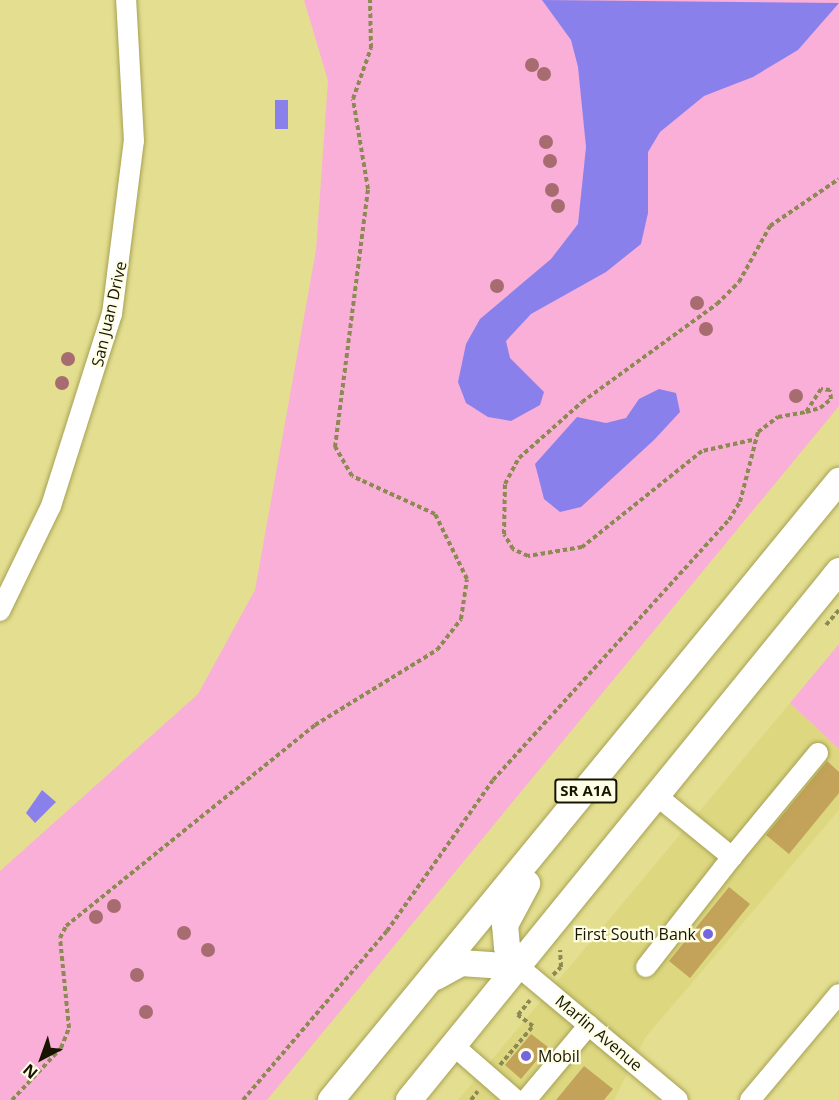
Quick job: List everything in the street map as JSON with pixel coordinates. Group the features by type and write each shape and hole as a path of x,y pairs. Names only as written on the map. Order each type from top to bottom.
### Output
{"main road":[{"name":"SR A1A","path":"331,1100 684,674 839,481"},
{"path":"409,1100 839,571"},
{"path":"519,967 507,947 505,925 515,899 660,723 684,674"},
{"path":"426,984 461,963 519,967"}],"street":[{"name":"San Juan Drive","path":"0,611 51,506 111,314 134,141 126,0"},
{"path":"646,967 732,857 818,753"},
{"path":"657,796 732,857"},
{"name":"Marlin Avenue","path":"519,967 678,1100"},
{"path":"750,1100 839,994"},
{"path":"526,1100 589,1025"},
{"path":"454,1046 516,1100"}],"path":[{"path":"12,1100 61,1048 69,1028 60,938 66,926 315,725 437,650 461,619 467,579 435,514 352,476 335,447 368,189 353,99 371,48 370,0"},
{"path":"806,412 821,389 830,390 827,404 806,412 778,417 752,440 702,451 582,547 528,556 513,549 504,534 504,491 519,458 582,402 717,304 739,282 770,226 839,179"},
{"path":"243,1100 387,931 493,780 729,520 740,502 752,440"},
{"path":"824,627 839,610"},
{"path":"471,1100 533,1026 518,1015 561,967 560,942"}],"shaded area":[{"path":"304,0 839,0 839,406 267,1100 0,1100 0,871 198,694 255,590 316,250 328,81"},
{"path":"542,0 839,3 798,50 753,77 704,96 660,132 648,152 648,213 641,244 606,272 531,314 506,341 510,358 544,392 540,405 511,421 488,417 466,403 458,382 466,344 480,319 551,259 578,224 586,147 578,67 571,40"},
{"path":"275,100 288,100 288,129 275,129"},
{"path":"659,389 676,393 680,412 654,440 581,507 560,512 544,499 535,464 577,417 606,423 626,418 639,399"},
{"path":"839,644 839,749 790,703"},
{"path":"790,703 839,749 839,810 645,1038 614,1100 458,1100"},
{"path":"42,790 56,802 35,823 26,813"}],"building":[{"path":"827,761 839,772 839,793 789,854 766,835"},
{"path":"729,887 750,904 690,978 669,961"},
{"name":"Mobil","path":"531,1034 548,1047 521,1079 505,1065"},
{"path":"584,1066 613,1089 604,1100 556,1100"}],"place":[{"name":"First South Bank","path":"708,934"},
{"name":"Mobil","path":"526,1056"}]}
